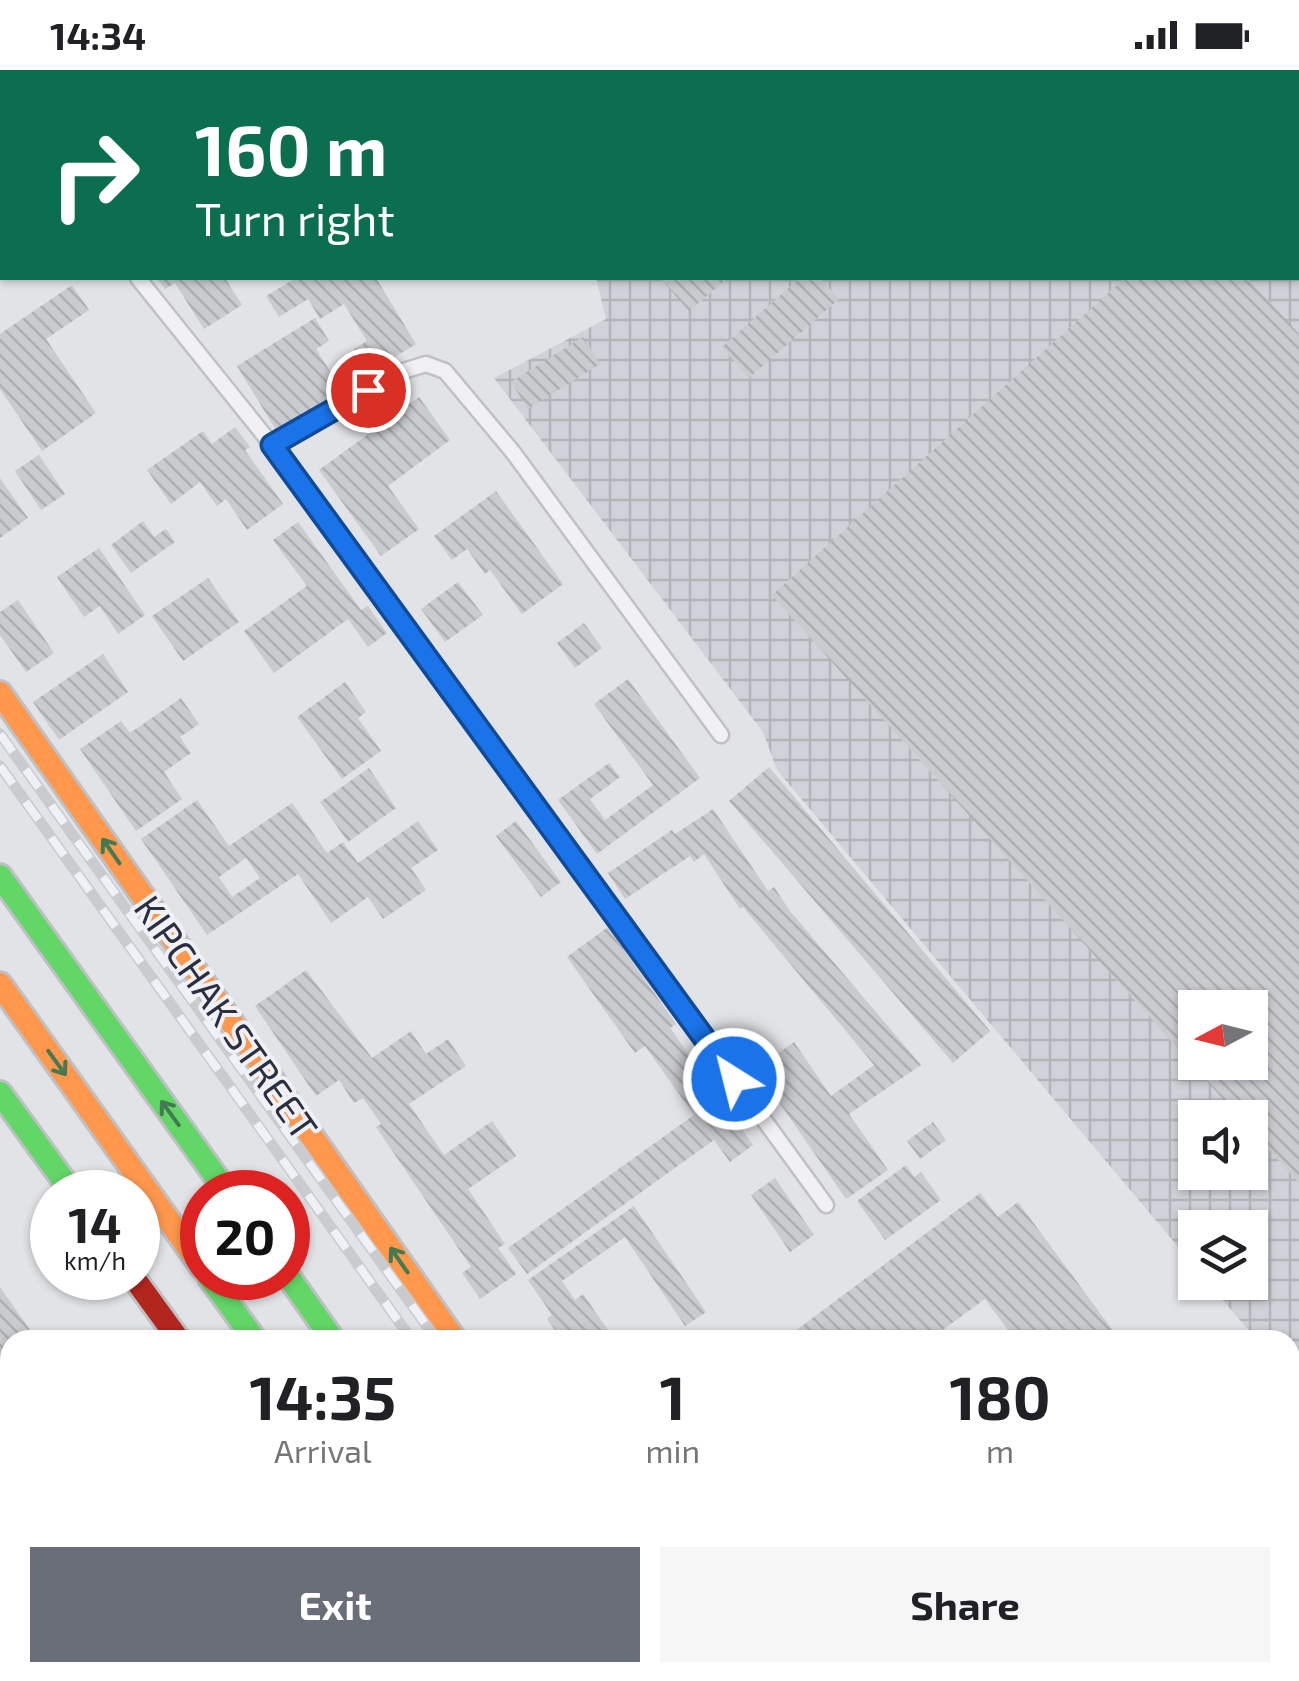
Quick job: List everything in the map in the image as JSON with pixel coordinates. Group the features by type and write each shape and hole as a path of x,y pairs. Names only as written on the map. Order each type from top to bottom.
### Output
{"main road":[{"name":"KIPCHAK STREET","path":"0,693 448,1330"},
{"path":"0,876 211,1170"},
{"path":"0,984 180,1235"},
{"path":"0,1093 56,1170"},
{"path":"150,1300 172,1330"},
{"path":"226,1300 248,1330"},
{"path":"305,1300 326,1330"}],"lane":[{"path":"140,280 272,445 826,1206"},
{"path":"272,445 400,372 426,364 445,371 512,450 721,735"}],"shaded area":[{"path":"596,280 1299,280 1299,1330 1248,1330 1223,1300 1268,1300 1268,1210 1178,1210 1178,1247 777,770 763,732 494,378 606,319"}],"building":[{"path":"158,280 226,280 242,305 204,329 175,283 165,289"},
{"path":"293,280 377,280 416,344 369,373 354,349 367,341 344,304 320,319 308,299 279,317 266,296"},
{"path":"662,280 726,280 689,311"},
{"path":"798,280 822,280 839,299 749,378 722,347"},
{"path":"1123,280 1250,280 1299,334 1299,1183 1268,1149 1268,1100 1224,1100 1206,1080 1268,1080 1268,990 1178,990 1178,1049 772,595"},
{"path":"72,285 89,310 46,339 96,413 42,451 0,389 0,334"},
{"path":"315,318 329,341 316,349 333,376 346,368 354,383 276,430 237,366"},
{"path":"583,337 600,364 528,409 511,382"},
{"path":"419,397 450,440 388,486 419,529 381,556 319,470"},
{"path":"235,427 250,447 245,450 283,504 247,530 226,499 217,506 200,482 171,504 147,470 203,431 212,444"},
{"path":"39,455 65,494 41,510 15,471"},
{"path":"0,478 28,518 0,538"},
{"path":"496,491 563,584 522,614 490,570 485,574 467,549 452,560 434,536"},
{"path":"143,521 154,537 166,529 175,542 131,573 111,545"},
{"path":"298,522 361,610 368,606 387,633 368,647 348,619 274,673 244,631 307,586 273,540"},
{"path":"99,548 145,615 118,634 100,606 84,617 57,577"},
{"path":"208,578 239,622 183,661 152,616"},
{"path":"458,582 483,615 445,642 421,609"},
{"path":"18,600 54,653 26,672 0,635 0,612"},
{"path":"584,623 602,648 575,668 557,643"},
{"path":"103,654 128,692 59,740 33,702"},
{"path":"628,679 700,778 597,854 558,800 609,763 620,777 590,799 605,820 653,785 594,704"},
{"path":"345,682 366,712 358,718 381,751 342,779 297,717"},
{"path":"181,698 199,724 180,737 191,753 164,772 182,799 136,831 80,749 121,721 130,733"},
{"path":"769,767 990,1031 953,1063 729,801"},
{"path":"369,768 396,808 348,842 320,802"},
{"path":"197,800 229,846 292,803 327,853 343,842 358,863 418,821 438,850 411,868 426,890 383,919 368,897 331,923 298,874 207,935 141,839","holes":["246,858 260,878 232,897 219,877"]},
{"path":"713,809 768,891 774,887 921,1065 849,1114 888,1170 846,1199 756,1069 794,1042 831,1096 874,1065 743,907 740,909 704,854 694,862 690,856 625,899 608,873 672,830 675,834"},
{"path":"516,821 561,882 541,897 496,836"},
{"path":"608,927 676,1024 670,1028 753,1145 730,1162 714,1140 527,1274 508,1248 694,1115 645,1046 635,1053 567,957"},
{"path":"306,970 372,1058 411,1031 426,1054 448,1039 466,1066 409,1104 444,1155 492,1121 516,1156 468,1189 505,1244 498,1248 516,1274 480,1299 462,1273 471,1267 376,1127 381,1124 363,1098 354,1103 339,1080 316,1096 255,1006"},
{"path":"933,1122 946,1140 920,1159 907,1141"},
{"path":"906,1165 914,1177 921,1172 941,1200 885,1240 857,1201"},
{"path":"775,1178 814,1235 790,1252 751,1195"},
{"path":"980,1193 998,1217 1018,1202 1113,1330 1008,1330 985,1299 943,1330 796,1330"},
{"path":"634,1206 706,1312 685,1326 625,1237 562,1281 575,1300 583,1294 608,1330 555,1330 547,1319 552,1315 528,1280"},
{"path":"0,1287 30,1330 0,1330"}],"railway":[{"path":"0,734 430,1330"},
{"path":"0,766 405,1330"}],"traffic: fast":[{"path":"0,876 211,1170"},
{"path":"0,1093 56,1170"},
{"path":"226,1300 248,1330"},
{"path":"305,1300 326,1330"}],"traffic: slow":[{"path":"0,693 448,1330"},
{"path":"0,984 180,1236"}],"traffic: jam":[{"path":"150,1300 172,1330"}],"route":[{"path":"368,390 272,445 734,1079"}]}
